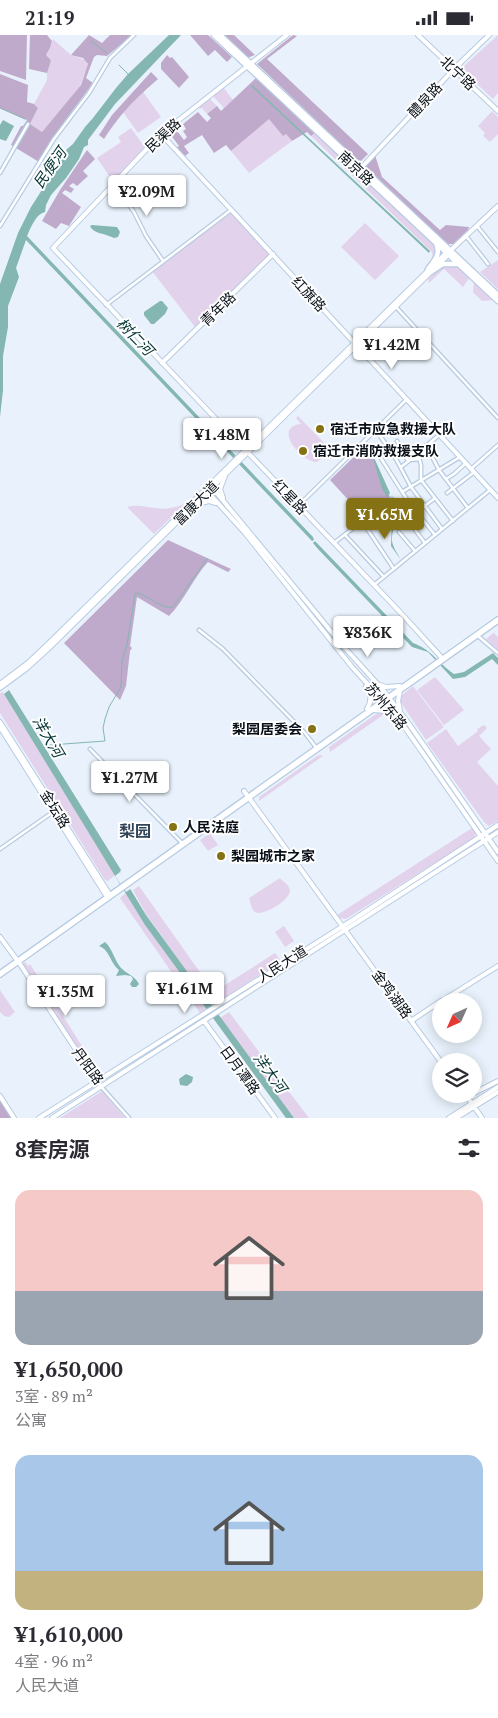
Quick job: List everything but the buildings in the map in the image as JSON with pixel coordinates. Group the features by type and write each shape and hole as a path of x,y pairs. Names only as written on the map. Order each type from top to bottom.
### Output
{"highway":[{"path":"246,794 368,711 498,616"},
{"path":"442,658 498,620"},
{"path":"0,969 108,895 314,746 368,711"},
{"path":"0,974 17,959"}],"main road":[{"name":"南京路","path":"214,35 362,167 498,301"},
{"name":"南京路","path":"220,35 249,65 430,236 498,295"},
{"path":"430,236 437,245 438,251 430,270"},
{"path":"430,270 447,263 456,263 463,268"}],"street":[{"path":"0,226 54,139 89,93 110,58 134,35"},
{"name":"民渠路","path":"52,249 162,134 286,35"},
{"name":"北宁路","path":"418,35 498,111"},
{"name":"醴泉路","path":"362,167 454,69 489,35"},
{"path":"0,173 28,124"},
{"name":"红旗路","path":"162,134 498,498"},
{"path":"114,185 134,212 163,261"},
{"name":"富康大道","path":"0,684 29,662 113,583 394,305 498,207"},
{"path":"106,305 232,209"},
{"path":"477,226 498,252"},
{"path":"466,236 488,264"},
{"name":"红星路","path":"52,249 442,658"},
{"name":"青年路","path":"162,363 273,254"},
{"path":"394,305 498,418"},
{"path":"298,506 407,400"},
{"path":"376,429 424,507 442,529"},
{"path":"439,435 418,453 421,480 453,521"},
{"path":"397,441 408,461"},
{"path":"426,445 439,470 468,508"},
{"path":"447,493 473,471 498,445"},
{"path":"375,449 402,492 435,535"},
{"name":"富康大道","path":"211,486 246,451"},
{"path":"402,492 460,457"},
{"path":"400,467 408,461 420,459"},
{"path":"446,479 466,463"},
{"path":"226,504 220,489 227,472"},
{"name":"苏州东路","path":"211,486 376,683 393,713 422,747 498,852"},
{"path":"374,585 490,490"},
{"name":"苏州东路","path":"206,491 352,667 398,709 498,861"},
{"path":"417,512 436,498"},
{"path":"334,543 388,501 394,499 425,543"},
{"path":"191,506 209,501 215,502 222,508"},
{"path":"362,521 394,569"},
{"path":"399,532 415,551"},
{"path":"345,535 384,577"},
{"name":"富康大道","path":"0,688 26,669 98,597"},
{"path":"198,629 223,649 305,733 314,746"},
{"path":"479,634 498,652"},
{"path":"343,654 353,671 370,692 371,702 368,711 378,710 390,713 422,747"},
{"path":"376,683 386,687 401,687 398,695 399,708 422,747"},
{"path":"393,713 398,709"},
{"name":"金坛路","path":"0,722 108,895"},
{"name":"金坛路","path":"0,727 55,811"},
{"path":"90,749 181,842"},
{"name":"金鸡湖路","path":"246,794 434,1053"},
{"path":"0,849 55,811"},
{"name":"人民大道","path":"359,919 498,825"},
{"name":"人民大道","path":"52,1118 331,939 343,929 498,832"},
{"name":"人民大道","path":"39,1118 328,935 343,929"},
{"path":"328,935 331,936 331,939"},
{"name":"丹阳路","path":"0,937 17,959 97,1081 129,1118"},
{"path":"454,993 498,966"},
{"path":"411,1021 432,1007"},
{"name":"日月潭路","path":"204,1021 275,1118"},
{"path":"114,1070 114,1074 117,1076"},
{"path":"482,1089 498,1081"},
{"path":"456,1118 498,1087"},
{"path":"449,1118 498,1092"},
{"path":"0,1096 14,1118"},
{"path":"471,1103 482,1118"}],"shaded area":[{"path":"0,35 27,35 26,80 0,71"},
{"path":"30,35 47,35 52,41 46,55 51,60 47,73 29,69"},
{"path":"89,35 102,43 110,35 132,35 107,56 97,55 94,57 86,78 93,83 67,118 39,162 11,145 21,126 27,120 0,108 0,74 28,85 27,102 34,104 38,108 30,124 42,132 81,85 88,64 83,58 71,55"},
{"path":"169,35 181,35 115,104 88,140 88,145 84,147 79,159 66,178 51,195 45,212 36,218 27,236 313,537 314,540 312,541 26,240 16,268 19,277 8,306 8,327 3,356 3,390 0,417 0,284 18,233 31,207 54,171 53,168 57,168 67,149 128,74"},
{"path":"190,35 208,35 232,57 227,62 215,50 208,56"},
{"path":"224,35 234,35 255,55 247,58"},
{"path":"293,35 297,36 267,59 368,154 360,162 257,64"},
{"path":"498,35 498,93 493,99 462,70"},
{"path":"53,39 71,55 85,60 88,65 79,88 42,132 30,124 38,108 34,104 47,80 47,69 51,60 46,55"},
{"path":"167,55 170,58 172,57 189,77 179,88 161,69 161,63"},
{"path":"151,72 158,79 116,121 104,139 99,135 112,115"},
{"path":"256,78 315,133 311,136 307,132 292,141 286,134 283,136 269,119 231,151 226,145 214,153 202,135 184,146 189,153 185,156 177,147 179,146 170,134 168,136 169,132 174,127 184,140 187,137 183,131 186,129 183,124 198,112 207,122 211,118 207,114 217,106 221,111"},
{"path":"251,86 430,251 429,253"},
{"path":"224,88 233,100 224,108 213,96"},
{"path":"143,92 161,117 138,133 123,112"},
{"path":"210,99 217,106 207,114 199,107"},
{"path":"492,111 498,117 498,134 490,142 483,136 485,133 478,126"},
{"path":"269,118 283,135 286,134 292,141 249,173 231,151"},
{"path":"3,120 14,126 6,141 0,139 0,125"},
{"path":"131,128 146,149 114,183 97,158 121,142 118,137"},
{"path":"316,133 434,244 437,251 433,259 432,252 311,136"},
{"path":"87,150 95,159 83,171 88,176 77,186 73,183 69,186 74,189 71,193 65,190 62,193 81,207 69,226 61,223 56,229 42,221"},
{"path":"375,155 382,177 440,230 446,225 469,227 468,230 453,244 447,244 365,166"},
{"path":"231,212 270,254 195,327 152,271"},
{"path":"365,223 399,256 375,280 341,247"},
{"path":"90,226 117,227 120,232 118,237 114,238 94,231"},
{"path":"498,260 498,289 480,272"},
{"path":"443,266 458,266 470,277 463,287 444,269 429,283 428,279"},
{"path":"474,280 494,300 482,301 473,292"},
{"path":"160,301 168,308 165,314 154,324 151,324 144,315 144,312"},
{"path":"298,416 332,451 330,453 326,450 324,457 317,462 297,451 289,437 289,431 293,426 301,424 296,418"},
{"path":"366,445 371,451 390,497 365,518 330,480"},
{"path":"371,451 390,493 387,497 382,489"},
{"path":"390,502 396,515 392,541 394,549 401,560 391,546 392,518"},
{"path":"185,504 154,534 127,507 138,506 163,509"},
{"path":"168,540 231,569 228,572 208,562 169,616 137,597 126,686 120,700 64,643"},
{"path":"315,541 413,643 425,649 454,674 464,672 493,653 498,658 498,665 492,659 465,677 453,679 428,652 412,647 318,549 313,543"},
{"path":"497,630 494,633 498,637 498,650 486,639"},
{"path":"435,677 464,710 444,725 417,690"},
{"path":"413,686 444,727 426,740 400,701 401,696"},
{"path":"9,690 121,870 120,872 146,915 294,1118 286,1118 145,925 4,694"},
{"path":"3,692 115,875 108,881 105,880 0,713 0,693"},
{"path":"379,712 386,713 330,752 329,747"},
{"path":"484,725 487,728 479,736 491,749 477,762 498,786 498,821 489,826 484,822 427,743 446,729 458,746"},
{"path":"321,755 323,756 259,801 259,797"},
{"path":"222,825 224,827 211,835 218,845 208,851 200,840"},
{"path":"472,828 476,833 474,838 346,919 340,918 337,915"},
{"path":"280,878 289,888 289,894 276,907 264,912 255,912 251,907 249,898"},
{"path":"139,886 214,992 275,953 281,961 212,1006 146,914 133,890"},
{"path":"126,893 145,925 206,1009 200,1013 120,898"},
{"path":"284,926 294,941 285,947 275,932"},
{"path":"105,942 121,968 133,977 137,981 139,984 136,987 132,987 130,984 133,979 131,976 116,976 119,970 106,950 99,946"},
{"path":"25,962 28,966 30,964 101,1076 95,1076 23,964"},
{"path":"0,990 15,1012 9,1017 4,1016 0,1012"},
{"path":"229,1012 309,1118 294,1118 220,1018"},
{"path":"186,1074 193,1077 192,1082 187,1086 180,1085 179,1079"},
{"path":"102,1091 125,1118 60,1118"},
{"path":"0,1100 12,1118 0,1118"}],"pier":[{"path":"120,872 132,888 126,892 115,876"}],"waterway":[{"path":"91,41 107,53"},
{"path":"119,65 128,74"},
{"path":"0,108 25,119"},
{"name":"洋大河","path":"42,748 50,745 105,741 103,728 105,719 109,707 121,687 122,661 127,645 135,594 141,594 164,606 173,607 207,559"}],"place":[{"name":"宿迁市应急救援大队","path":"320,429"},
{"name":"宿迁市消防救援支队","path":"303,451"},
{"name":"梨园居委会","path":"312,729"},
{"name":"人民法庭","path":"173,827"},
{"name":"梨园城市之家","path":"221,856"}],"district":[{"name":"梨园","path":"135,831"}],"water label":[{"name":"民便河","path":"50,168"},
{"name":"树仁河","path":"135,337"}]}
